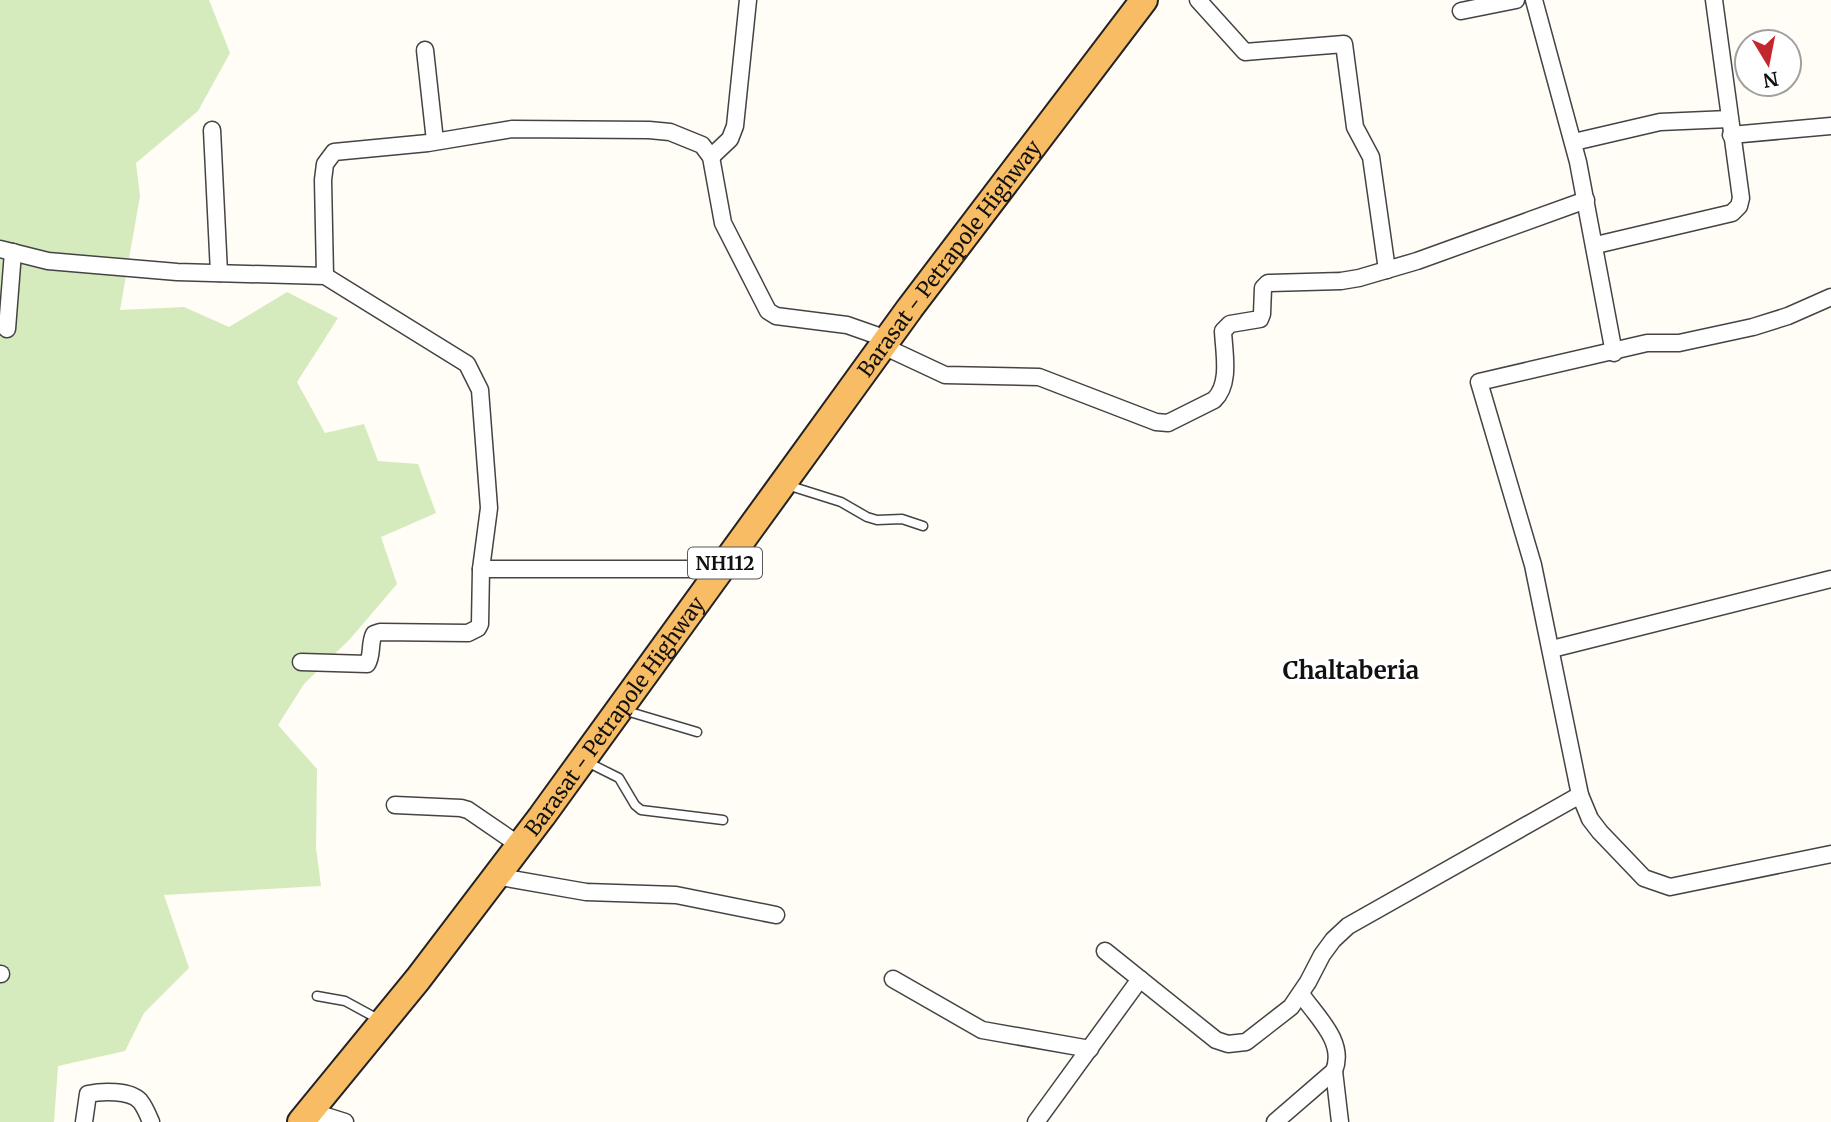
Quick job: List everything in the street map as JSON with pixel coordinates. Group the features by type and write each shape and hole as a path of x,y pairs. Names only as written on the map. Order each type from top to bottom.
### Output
{"highway":[{"name":"Barasat - Petrapole Highway","path":"306,1116 383,1022 519,845 885,342 1143,0"}],"street":[{"path":"712,157 730,139 735,126 747,0"},
{"path":"1198,0 1245,52 1344,44 1356,127 1371,157 1387,270"},
{"path":"1461,11 1516,0"},
{"path":"1534,0 1574,142 1596,245 1614,353"},
{"path":"1596,245 1736,211 1741,198 1714,0"},
{"path":"425,50 435,141"},
{"path":"1574,142 1660,122 1730,127 1831,126"},
{"path":"212,130 219,273"},
{"path":"325,276 323,180 330,155 338,150 435,141 512,130 660,130 702,145 712,157 723,223 768,311 776,316 847,325 885,342 945,375 1039,377 1156,422 1168,423 1214,400 1220,394 1224,383 1225,327 1260,319 1263,288 1268,283 1341,281 1387,270 1587,200"},
{"path":"7,329 6,251 48,261 219,273 325,276 467,364 477,379 480,390 489,508 481,569 480,624 468,633 374,634 370,661 367,664 301,662"},
{"path":"1831,297 1788,316 1753,327 1679,343 1647,343 1614,353 1479,382 1533,565 1552,649 1571,759 1580,795 1590,819 1644,878 1670,887 1831,855"},
{"path":"481,569 722,569"},
{"path":"1552,649 1831,579"},
{"path":"1105,951 1216,1040 1228,1044 1246,1042 1291,1007 1327,947 1348,926 1580,795"},
{"path":"395,805 461,808 519,845"},
{"path":"495,876 586,892 676,895 776,915"},
{"path":"893,979 982,1030 1090,1049"},
{"path":"1036,1122 1140,979"},
{"path":"1301,994 1334,1040 1338,1051 1334,1071 1340,1122"},
{"path":"1275,1122 1334,1071"},
{"path":"84,1122 88,1094 99,1092 133,1096 145,1108 151,1122"},
{"path":"306,1116 345,1122"}],"lane":[{"path":"782,483 835,500 867,517 877,520 902,519 923,526"},
{"path":"619,709 697,732"},
{"path":"582,759 619,778 635,805 641,810 723,820"},
{"path":"317,996 345,1001 383,1022"}],"green space":[{"path":"0,0 209,0 230,53 198,111 136,163 140,196 120,310 184,307 229,327 287,292 338,318 297,382 325,433 364,424 378,461 418,464 436,513 381,537 397,584 350,639 304,684 278,725 317,769 316,848 321,886 164,895 189,968 144,1013 125,1051 58,1066 54,1122 0,1122"}],"district":[{"name":"Chaltaberia","path":"1351,670"}]}
